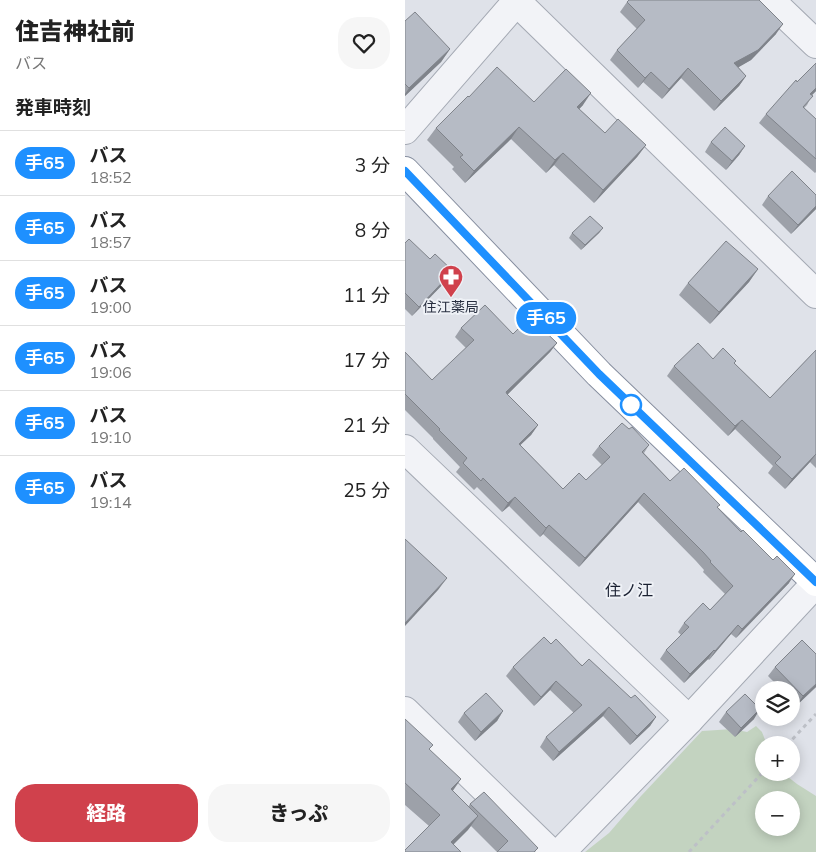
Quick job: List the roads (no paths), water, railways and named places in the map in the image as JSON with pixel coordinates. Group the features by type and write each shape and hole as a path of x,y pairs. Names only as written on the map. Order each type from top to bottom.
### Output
{"highway":[{"path":"405,171 599,374 816,583"}],"street":[{"path":"405,130 516,0 816,294"},
{"path":"770,0 816,44"},
{"path":"405,449 689,720"},
{"path":"561,852 689,720 816,583"},
{"path":"405,711 550,852"}],"place":[{"name":"住江薬局","path":"451,298"}],"district":[{"name":"住ノ江","path":"629,590"}]}
